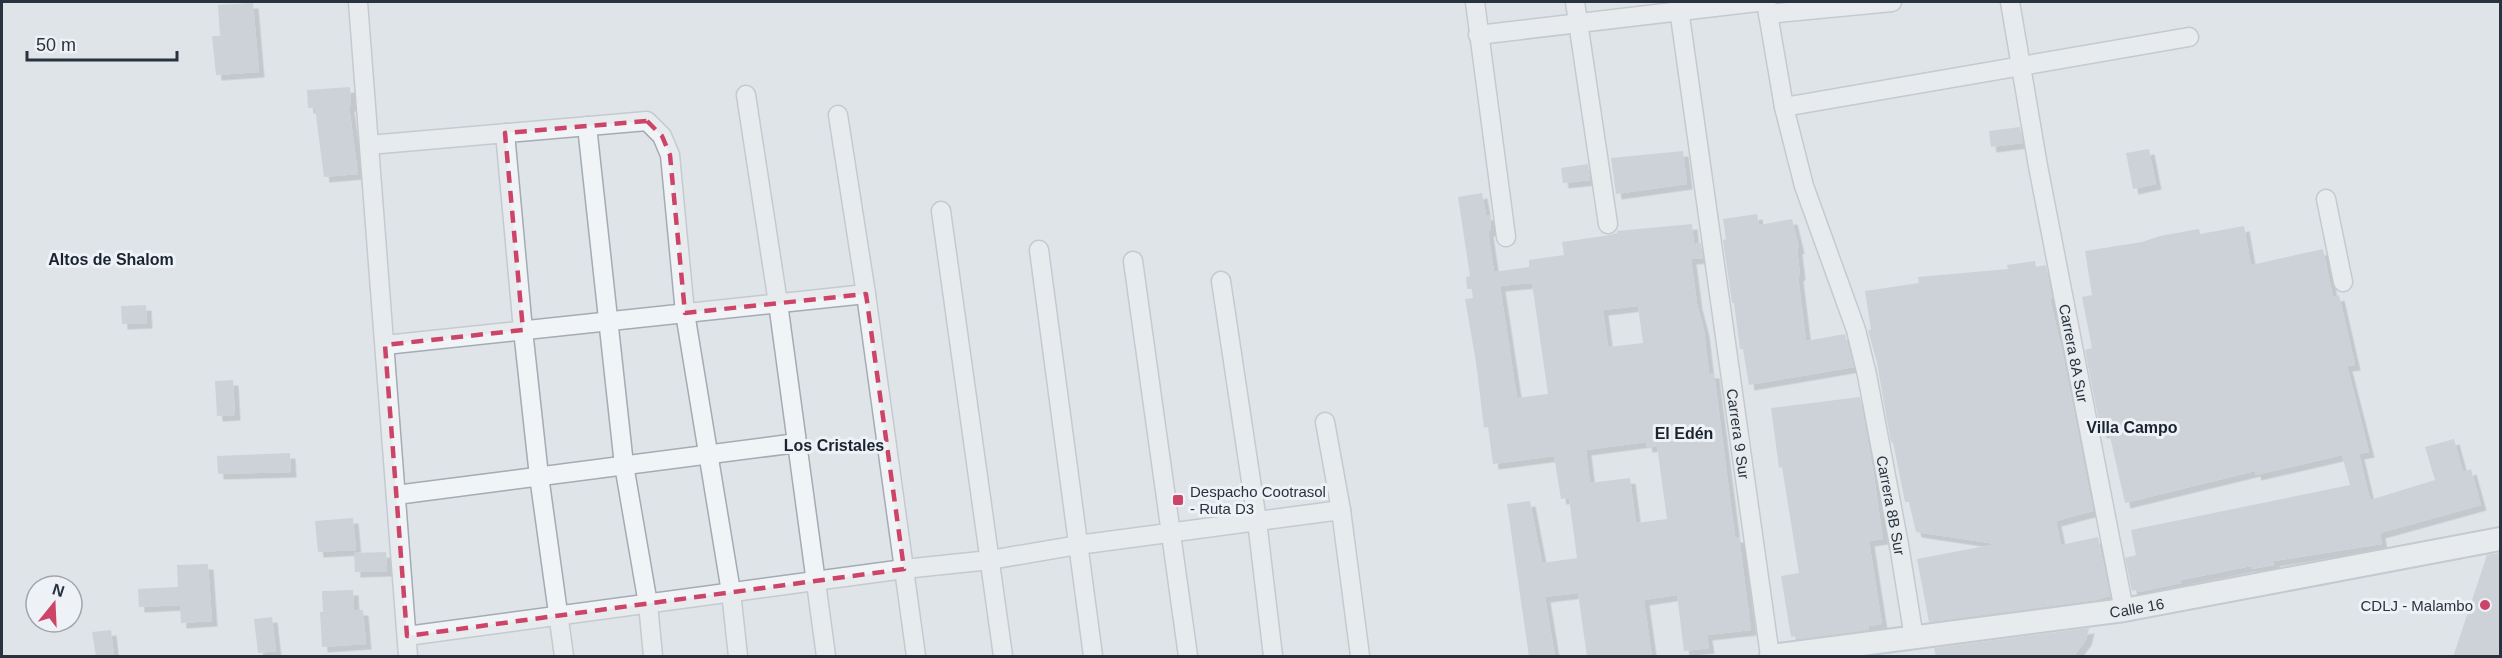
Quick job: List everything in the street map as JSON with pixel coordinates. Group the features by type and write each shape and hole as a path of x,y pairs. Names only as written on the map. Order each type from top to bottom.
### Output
{"street":[{"path":"358,2 408,657"},
{"path":"1475,2 1506,237"},
{"path":"1575,2 1608,224"},
{"path":"1478,35 1579,25 1678,6 1892,2"},
{"name":"Carrera 8A Sur","path":"2010,2 2038,166 2124,610"},
{"name":"Carrera 9 Sur","path":"1678,6 1771,657"},
{"name":"Carrera 8B Sur","path":"1764,6 1784,107 1804,186 1856,330 1867,375 1898,534 1914,638"},
{"path":"1784,107 2189,37"},
{"path":"746,95 778,303 826,657"},
{"path":"838,115 866,294 916,657"},
{"path":"369,145 647,121 662,136 670,156 686,313 731,592 738,657"},
{"path":"587,126 624,465 648,604 653,657"},
{"path":"505,134 539,476 564,657"},
{"path":"2326,199 2343,282"},
{"path":"941,211 1003,657"},
{"path":"1039,249 1093,657"},
{"path":"1133,261 1188,657"},
{"path":"1221,281 1257,521 1273,657"},
{"path":"385,345 866,294"},
{"path":"1325,422 1341,510 1360,657"},
{"path":"396,495 797,443"},
{"path":"407,636 903,569 990,560 1078,545 1341,510"},
{"name":"Calle 16","path":"1771,657 1838,652 1914,638 2124,610 2500,539"}],"highlighted area":[{"path":"647,121 662,136 670,155 685,313 866,294 904,569 407,636 385,345 523,330 505,133"}],"building":[{"path":"253,3 259,72 216,75 212,36 220,36 218,5"},
{"path":"350,87 351,106 349,106 358,174 324,177 315,108 308,108 307,90"},
{"path":"2020,127 2023,143 1991,147 1989,131"},
{"path":"2149,149 2156,184 2133,189 2126,153"},
{"path":"1683,151 1687,184 1616,194 1611,158"},
{"path":"1588,164 1590,180 1563,183 1561,168"},
{"path":"1482,193 1486,215 1490,215 1491,231 1488,231 1494,272 1529,267 1529,260 1564,255 1562,242 1610,235 1617,231 1692,224 1694,244 1701,243 1703,258 1691,259 1697,304 1704,331 1709,373 1714,373 1735,537 1739,537 1751,630 1707,635 1709,648 1684,651 1677,595 1644,600 1652,657 1587,657 1578,593 1545,597 1555,657 1529,657 1507,504 1530,501 1542,563 1577,558 1569,498 1561,499 1554,456 1493,464 1488,427 1484,428 1465,299 1473,298 1472,289 1467,289 1466,277 1470,276 1458,197","holes":["1532,283 1548,394 1517,398 1500,286","1638,306 1643,343 1608,347 1603,310","1646,442 1647,447 1657,446 1667,519 1636,523 1630,478 1590,483 1586,450"]},
{"path":"1757,214 1759,225 1792,219 1799,248 1797,249 1800,275 1798,276 1806,341 1845,334 1854,367 1749,385 1743,349 1740,349 1734,303 1732,303 1723,240 1726,239 1723,219"},
{"path":"2244,226 2251,265 2323,249 2333,297 2339,295 2355,365 2347,366 2369,452 2359,454 2370,500 2435,480 2425,447 2454,439 2463,472 2471,469 2481,505 2380,533 2382,544 2274,561 2274,565 2251,569 2251,566 2181,580 2181,583 2139,592 2138,589 2132,591 2125,558 2136,555 2131,530 2350,485 2342,455 2256,475 2255,471 2125,503 2109,432 2101,433 2085,350 2092,348 2082,297 2092,295 2085,251 2142,242 2160,236 2199,229 2200,234"},
{"path":"2035,261 2036,267 2046,265 2052,299 2050,299 2093,511 2056,521 2061,545 2098,537 2110,596 2096,600 1929,622 1917,559 1996,544 1916,532 1909,502 1905,502 1893,442 1891,443 1877,363 1868,330 1871,330 1865,291 1919,283 1918,277 2008,269 2007,265"},
{"path":"146,305 147,323 122,324 121,306"},
{"path":"233,380 235,415 217,416 215,381"},
{"path":"1860,397 1883,539 1869,541 1882,624 1869,626 1869,630 1797,639 1797,636 1791,637 1781,576 1799,573 1782,467 1779,468 1771,408"},
{"path":"290,453 291,472 218,474 217,456"},
{"path":"353,518 356,550 318,552 315,521"},
{"path":"386,552 387,571 355,572 354,553"},
{"name":"CDLJ - Malambo","path":"2500,553 2500,657 2453,657 2487,555"},
{"path":"208,564 212,621 181,623 180,605 139,607 138,589 178,587 177,565"},
{"path":"353,590 354,610 363,610 366,644 322,647 320,612 323,612 322,591"},
{"path":"272,617 276,651 258,653 254,619"},
{"path":"2089,628 2086,640 2073,657 1936,657 1934,648"},
{"path":"111,630 114,657 96,657 92,632"}],"place":[{"name":"Despacho Cootrasol - Ruta D3","path":"1178,500"},
{"name":"CDLJ - Malambo","path":"2485,605"}],"district":[{"name":"Altos de Shalom","path":"111,259"},
{"name":"Villa Campo","path":"2132,427"},
{"name":"El Edén","path":"1684,433"},
{"name":"Los Cristales","path":"834,445"}]}
